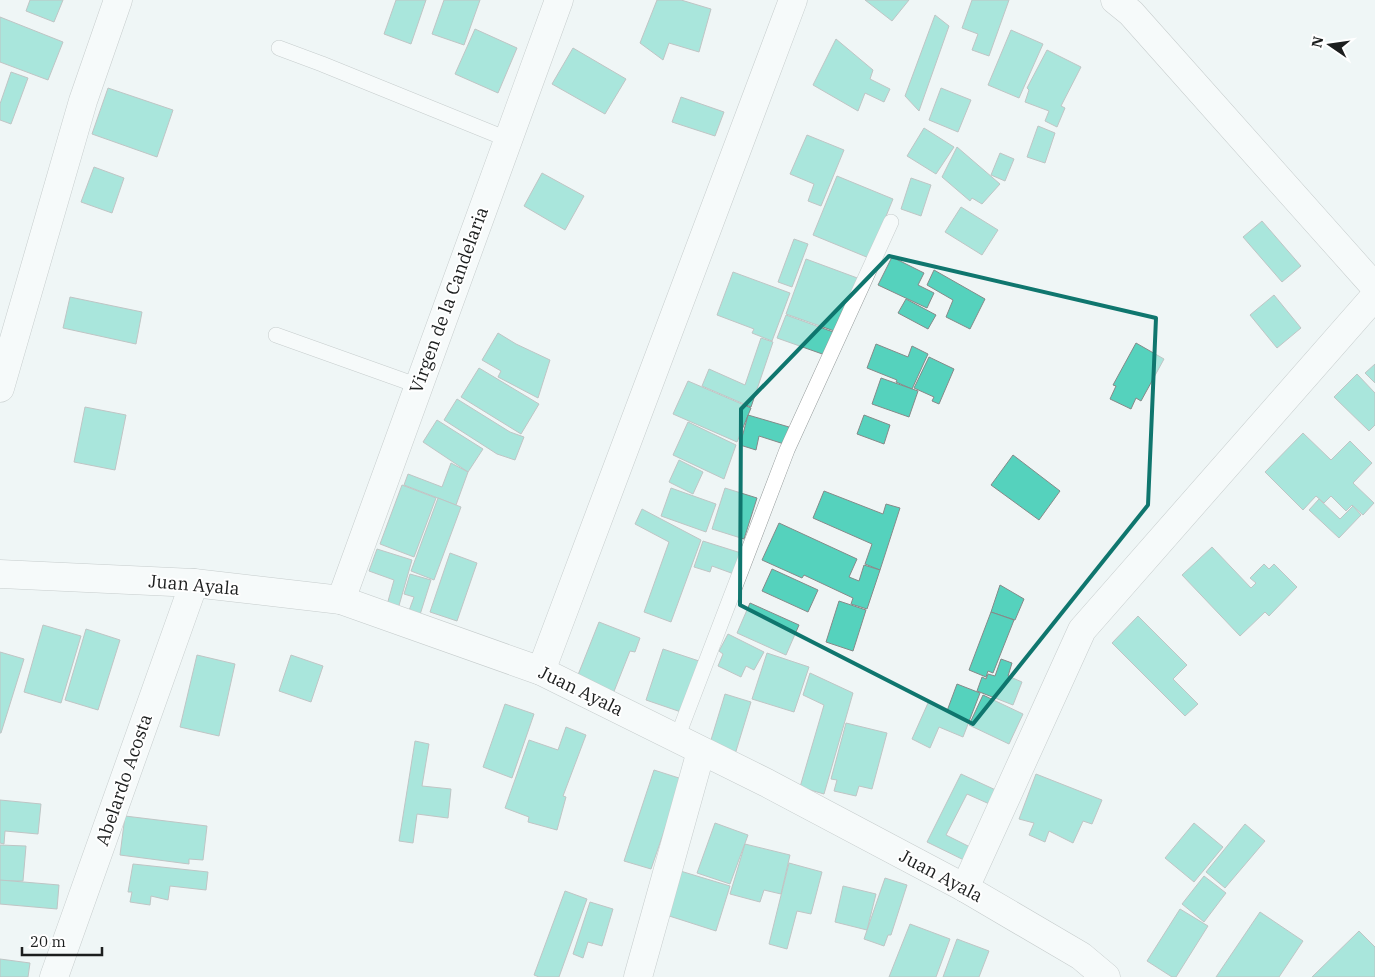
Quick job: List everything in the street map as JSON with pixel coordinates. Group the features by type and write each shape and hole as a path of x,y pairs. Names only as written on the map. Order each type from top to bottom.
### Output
{"street":[{"path":"0,388 83,101 118,0"},
{"name":"Virgen de la Candelaria","path":"341,600 559,0"},
{"path":"542,671 793,0"},
{"path":"1115,0 1132,13 1375,287"},
{"path":"964,888 1082,630 1375,296"},
{"name":"Juan Ayala","path":"0,574 194,583 341,600 542,671 767,783 964,888 1081,956 1106,977"},
{"name":"Abelardo Acosta","path":"54,977 194,583"},
{"path":"638,977 701,750"}],"lane":[{"path":"279,48 507,139"},
{"path":"677,738 787,450 891,222"},
{"path":"276,335 419,386"}],"highlighted area":[{"path":"889,256 1156,318 1148,505 973,724 740,605 741,409"}],"building":[{"path":"30,0 63,0 54,22 26,11"},
{"path":"396,0 426,0 411,44 384,34"},
{"path":"444,0 480,0 464,45 432,34"},
{"path":"657,0 681,0 711,9 699,52 669,43 663,60 640,43"},
{"path":"865,0 909,0 892,21"},
{"path":"972,0 1009,0 989,56 972,50 978,34 962,28"},
{"path":"935,15 949,26 919,111 905,96"},
{"path":"0,17 63,42 48,80 0,62"},
{"path":"475,29 517,48 498,93 455,74"},
{"path":"1011,30 1043,44 1019,98 988,85"},
{"path":"836,39 873,70 870,79 890,89 884,102 865,93 858,111 813,85"},
{"path":"573,48 626,79 605,114 552,84"},
{"path":"1047,50 1081,67 1061,106 1065,108 1057,127 1045,121 1049,111 1025,102 1029,90 1027,88"},
{"path":"11,72 28,78 11,124 0,120 0,104"},
{"path":"108,88 173,110 157,157 92,134"},
{"path":"941,88 971,100 958,132 929,120"},
{"path":"681,97 724,112 715,136 672,122"},
{"path":"1038,126 1055,133 1045,163 1027,157"},
{"path":"924,128 954,147 936,174 907,156"},
{"path":"807,135 844,150 821,206 808,201 814,184 790,174"},
{"path":"957,147 1000,184 982,204 972,198 970,201 942,177"},
{"path":"1000,153 1014,159 1005,181 991,175"},
{"path":"94,167 124,178 112,213 81,202"},
{"path":"542,173 584,196 565,230 524,206"},
{"path":"837,176 893,199 869,258 813,235"},
{"path":"911,178 931,185 921,216 901,209"},
{"path":"961,207 998,230 982,255 945,232"},
{"path":"1262,221 1301,266 1282,282 1243,237"},
{"path":"794,239 808,244 792,287 778,282"},
{"path":"892,257 924,273 918,285 934,293 927,308 878,285"},
{"path":"806,259 860,279 840,333 786,314"},
{"path":"934,270 985,299 970,329 946,317 953,300 927,285"},
{"path":"733,272 790,293 772,341 752,333 754,329 717,315"},
{"path":"1274,295 1301,328 1277,348 1250,315"},
{"path":"70,297 142,312 136,344 63,328"},
{"path":"906,299 936,315 928,329 898,313"},
{"path":"786,315 836,333 828,356 777,338"},
{"path":"498,333 550,360 538,398 498,377 501,371 482,360"},
{"path":"761,338 773,342 751,407 702,386 709,369 745,385"},
{"path":"1136,343 1164,359 1141,401 1136,398 1131,409 1110,399 1116,386 1113,385"},
{"path":"876,344 908,357 912,346 928,354 912,389 896,382 897,380 867,368"},
{"path":"929,357 954,369 939,404 932,401 934,397 914,388"},
{"path":"1375,364 1375,383 1365,373"},
{"path":"479,368 539,404 521,434 461,397"},
{"path":"1357,374 1375,393 1375,425 1369,431 1334,397"},
{"path":"881,378 918,391 909,417 872,404"},
{"path":"688,381 751,408 737,442 673,414"},
{"path":"457,399 510,432 524,437 515,460 497,454 444,420"},
{"path":"85,407 126,415 115,470 74,462"},
{"path":"748,415 789,427 784,444 759,436 756,450 740,445"},
{"path":"864,415 890,425 884,444 857,434"},
{"path":"437,420 483,449 468,472 423,442"},
{"path":"688,422 736,445 724,479 673,455"},
{"path":"1303,433 1331,460 1350,441 1372,463 1353,483 1374,503 1363,515 1352,505 1346,511 1331,496 1324,503 1316,496 1303,510 1265,472"},
{"path":"1013,455 1060,491 1039,520 991,485"},
{"path":"679,460 703,472 693,494 669,482"},
{"path":"451,463 468,472 456,505 404,485 408,474 442,487"},
{"path":"402,485 436,498 414,557 380,544"},
{"path":"671,488 716,504 706,532 661,516"},
{"path":"725,488 757,498 744,539 712,529"},
{"path":"824,491 883,514 886,504 900,508 880,570 865,564 872,544 813,518"},
{"path":"438,498 461,507 434,580 411,571"},
{"path":"1319,499 1340,519 1353,506 1361,515 1339,538 1309,510"},
{"path":"642,509 701,540 671,622 644,612 669,542 635,524"},
{"path":"779,523 857,559 849,577 859,581 864,565 880,570 867,609 851,604 853,598 804,575 802,578 762,560"},
{"path":"703,541 741,553 734,574 712,566 710,572 694,567"},
{"path":"1212,547 1251,588 1256,583 1250,578 1264,564 1269,569 1274,564 1297,587 1269,616 1265,612 1240,636 1182,575"},
{"path":"377,549 412,560 396,616 385,612 394,580 369,571"},
{"path":"450,553 477,563 457,621 430,612"},
{"path":"772,569 818,590 808,612 762,591"},
{"path":"410,574 431,580 418,621 407,616 414,597 404,594"},
{"path":"1000,585 1024,599 1015,620 991,612"},
{"path":"839,601 866,610 853,651 826,642"},
{"path":"750,603 799,625 786,655 737,633"},
{"path":"991,612 1014,620 993,673 988,671 986,677 969,670"},
{"path":"1138,616 1187,665 1173,679 1198,704 1185,716 1112,643"},
{"path":"599,622 640,638 635,652 630,651 611,699 574,685"},
{"path":"43,625 81,636 61,703 24,692"},
{"path":"86,629 120,640 98,710 65,700"},
{"path":"728,634 764,652 754,670 746,666 741,677 718,666 723,654 719,651"},
{"path":"663,649 702,662 684,713 646,700"},
{"path":"0,652 24,659 1,733 0,733"},
{"path":"767,653 809,667 794,712 752,699"},
{"path":"197,655 235,664 219,736 180,727"},
{"path":"291,655 323,666 311,702 279,691"},
{"path":"1001,659 1012,663 1008,676 1022,682 1013,705 977,691 982,677 986,679 988,674 995,676"},
{"path":"810,673 853,693 824,794 800,787 824,705 803,695"},
{"path":"957,684 980,693 963,737 939,727 930,748 912,739 928,703 947,711"},
{"path":"725,694 751,702 733,761 707,753"},
{"path":"983,695 1023,714 1009,744 969,725"},
{"path":"505,704 534,714 512,778 483,767"},
{"path":"846,723 887,733 872,789 859,786 856,796 834,791 837,780 831,779"},
{"path":"566,727 586,735 563,796 566,797 557,830 528,822 529,817 505,808 529,740 558,750"},
{"path":"415,741 429,744 422,786 451,789 448,818 417,814 413,843 399,841"},
{"path":"654,770 682,779 651,869 624,861"},
{"path":"961,774 1000,792 994,806 967,794 946,835 972,848 966,861 927,842"},
{"path":"1036,774 1102,800 1092,824 1083,821 1073,843 1049,831 1045,842 1029,835 1034,823 1019,819"},
{"path":"0,800 41,804 38,834 5,831 4,844 0,843"},
{"path":"125,816 207,826 203,860 189,859 189,864 120,855"},
{"path":"715,823 748,835 730,884 697,873"},
{"path":"1194,823 1223,847 1194,882 1165,858"},
{"path":"1245,824 1265,841 1225,888 1206,872"},
{"path":"745,844 790,855 781,894 764,890 760,902 730,894"},
{"path":"0,845 26,846 23,881 0,881"},
{"path":"789,863 822,872 811,914 797,911 787,949 769,944"},
{"path":"133,864 208,872 206,890 170,886 168,900 151,896 150,905 130,902 132,892 128,892"},
{"path":"677,870 730,886 716,931 663,914"},
{"path":"1204,876 1226,893 1204,922 1182,904"},
{"path":"885,878 907,885 891,935 888,935 884,946 864,939"},
{"path":"0,880 59,885 57,909 0,904"},
{"path":"843,886 876,894 867,930 835,922"},
{"path":"565,891 587,899 559,977 539,977 534,975"},
{"path":"590,902 613,909 602,946 588,942 583,958 573,954"},
{"path":"1180,909 1208,926 1176,977 1172,977 1147,961"},
{"path":"1260,912 1303,941 1279,977 1216,977"},
{"path":"910,924 950,939 936,977 889,977"},
{"path":"1359,931 1375,947 1375,977 1312,977"},
{"path":"957,939 989,951 979,977 943,977"},
{"path":"0,959 30,963 28,977 0,977"}]}
